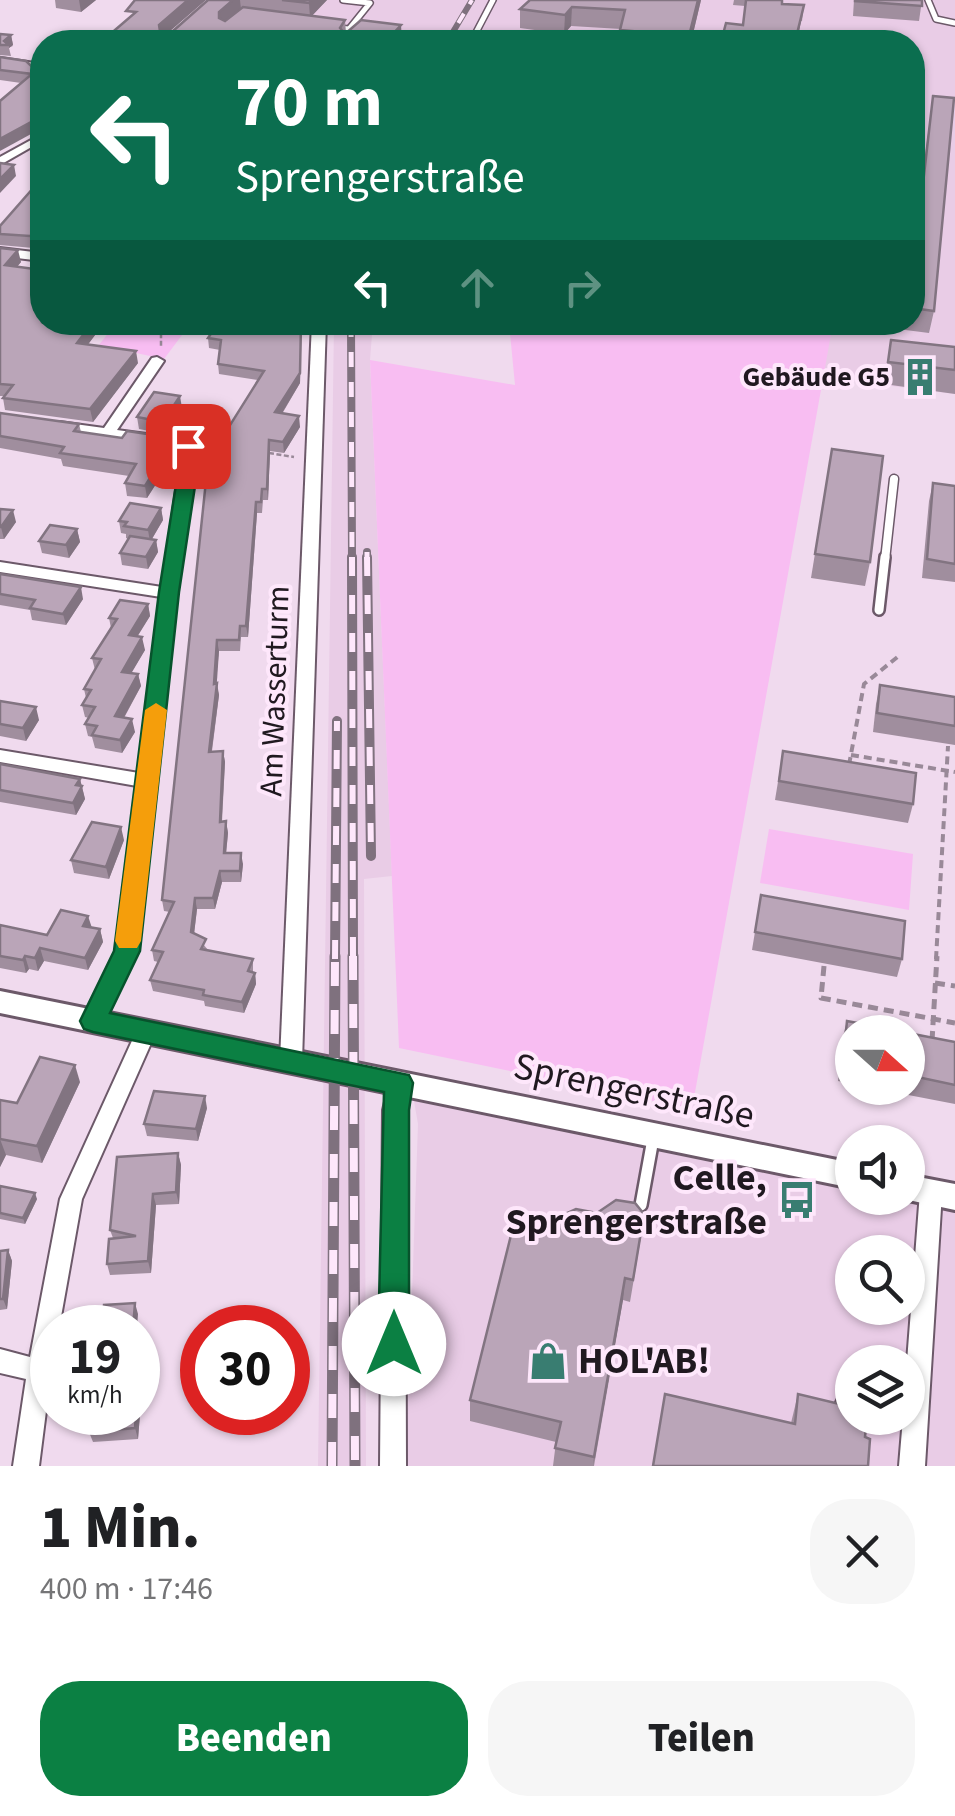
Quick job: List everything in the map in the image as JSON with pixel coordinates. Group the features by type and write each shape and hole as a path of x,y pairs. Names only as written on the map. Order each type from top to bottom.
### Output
{"street":[{"path":"182,30 216,0"},
{"path":"0,60 30,65"},
{"path":"0,162 30,144"},
{"path":"0,252 30,256"},
{"name":"Am Wasserturm","path":"292,1061 319,335"},
{"path":"106,432 156,361"},
{"path":"36,422 188,446 190,453 169,592 127,951 93,1021"},
{"path":"0,568 169,592"},
{"path":"0,756 148,781"},
{"name":"Sprengerstraße","path":"0,1002 835,1173"},
{"path":"51,1305 71,1199 146,1032"},
{"path":"393,1466 394,1110 399,1083"},
{"path":"917,1345 931,1192"},
{"path":"0,1362 30,1368"},
{"path":"26,1466 30,1434"},
{"path":"911,1435 912,1466"}],"lane":[{"path":"334,28 349,29 370,3 343,0"},
{"path":"477,30 492,0"},
{"path":"928,0 936,19 955,22"},
{"path":"879,610 894,478"},
{"path":"641,1205 654,1136"}],"path":[{"path":"156,361 160,335"},
{"path":"261,452 314,460"},
{"path":"847,779 864,684 900,655"},
{"path":"932,1051 948,746"},
{"path":"850,754 955,772"},
{"path":"945,800 955,802"},
{"path":"824,966 821,998 955,1023"},
{"path":"935,983 955,986"},
{"path":"641,1205 650,1218 699,1228"}],"shaded area":[{"path":"216,0 955,0 955,394 511,335 925,335 925,30 205,30"},
{"path":"107,335 182,335 164,359 99,345"},
{"path":"334,335 372,335 392,876 364,879 366,1466 318,1466"},
{"path":"510,335 831,335 692,1109 399,1048 370,360 515,385"},
{"path":"769,829 913,854 909,910 760,883"},
{"path":"414,1101 835,1188 835,1215 925,1215 925,1206 955,1212 955,1466 406,1466 418,1124"}],"building":[{"path":"135,0 188,0 159,25 160,30 115,30 136,12 126,11"},
{"path":"208,0 233,0 219,12 219,18 225,21 243,7 345,20 342,30 174,30"},
{"path":"530,0 698,0 690,30 620,30 625,10 572,7 565,15 520,9"},
{"path":"746,0 782,0 782,4 804,5 798,30 724,30 726,23 743,25"},
{"path":"922,0 922,6 855,1"},
{"path":"361,20 401,25 396,30 350,30"},
{"path":"0,34 11,35 4,41 9,45 0,45"},
{"path":"0,57 30,65 30,74 0,70"},
{"path":"30,76 30,123 0,139 0,101"},
{"path":"933,96 954,98 934,311 925,310 925,166"},
{"path":"0,163 14,165 0,179"},
{"path":"30,192 30,236 0,234 0,226"},
{"path":"0,248 18,250 5,265 30,268 30,335 83,335 77,343 136,351 90,409 3,398 13,385 0,384"},
{"path":"301,335 300,373 275,412 299,416 283,442 269,440 267,489 262,489 261,502 256,502 246,626 240,626 239,640 217,640 214,684 217,683 209,752 223,751 220,822 226,821 224,853 241,853 240,871 220,871 213,898 195,898 191,932 206,939 201,949 253,959 248,971 255,973 242,1002 150,980 163,952 152,950 174,902 162,900 209,452 217,446 264,371 218,364 221,340 208,338"},
{"path":"891,340 955,347 955,370 888,362"},
{"path":"154,392 180,396 163,422 137,417"},
{"path":"0,413 79,424 74,431 122,438 127,431 154,435 149,443 168,449 145,486 125,483 136,464 60,453 64,447 0,436"},
{"path":"832,449 883,456 870,562 815,554"},
{"path":"933,483 955,486 955,564 927,559"},
{"path":"130,503 161,508 148,530 124,526 127,522 119,521"},
{"path":"0,509 13,510 1,527 0,527"},
{"path":"50,525 77,529 66,545 39,541"},
{"path":"130,536 156,540 146,557 120,553"},
{"path":"0,574 81,587 63,614 30,608 35,600 0,594"},
{"path":"120,600 148,604 129,635 142,637 122,672 138,674 115,716 132,719 120,740 92,735 97,726 85,724 95,707 82,705 91,690 84,689 101,659 92,658 117,619 109,618"},
{"path":"880,685 955,697 955,726 877,713"},
{"path":"0,701 36,707 23,728 0,724"},
{"path":"783,751 916,773 913,804 779,781"},
{"path":"0,764 80,779 76,785 82,786 73,803 0,790"},
{"path":"92,822 121,827 106,867 71,860"},
{"path":"761,895 905,921 902,959 755,932"},
{"path":"61,910 88,916 83,926 100,929 85,958 40,948 35,958 0,956 0,925 47,935"},
{"path":"925,1036 955,1042 955,1085 925,1079"},
{"path":"40,1057 75,1065 37,1146 0,1139 0,1100 17,1103"},
{"path":"154,1091 205,1096 196,1129 144,1124"},
{"path":"178,1153 176,1192 153,1194 148,1261 107,1264 109,1239 136,1236 110,1230 117,1157"},
{"path":"0,1186 35,1193 23,1218 0,1213"},
{"name":"HOL'AB!","path":"616,1200 635,1203 644,1214 633,1280 625,1278 594,1457 555,1448 561,1422 470,1400 514,1223 559,1232 563,1215 576,1209 597,1213"},
{"path":"8,1250 3,1299 0,1299 0,1251"},
{"path":"665,1394 795,1424 798,1394 835,1403 835,1435 865,1435 870,1439 868,1466 653,1466"}],"railway":[{"path":"454,30 472,0"},
{"path":"351,335 352,560"},
{"path":"367,552 367,557"},
{"path":"352,557 353,959"},
{"path":"367,557 371,856"},
{"path":"335,959 337,721"},
{"path":"332,1466 335,956"},
{"path":"353,956 355,1466"}],"slow traffic":[{"path":"128,941 156,710"}],"place":[{"name":"Gebäude G5","path":"920,377"},
{"name":"Celle, Sprengerstraße","path":"797,1200"},
{"name":"HOL'AB!","path":"548,1361"}],"route":[{"path":"188,446 127,951 93,1021 399,1083 394,1110 394,1344"}]}
